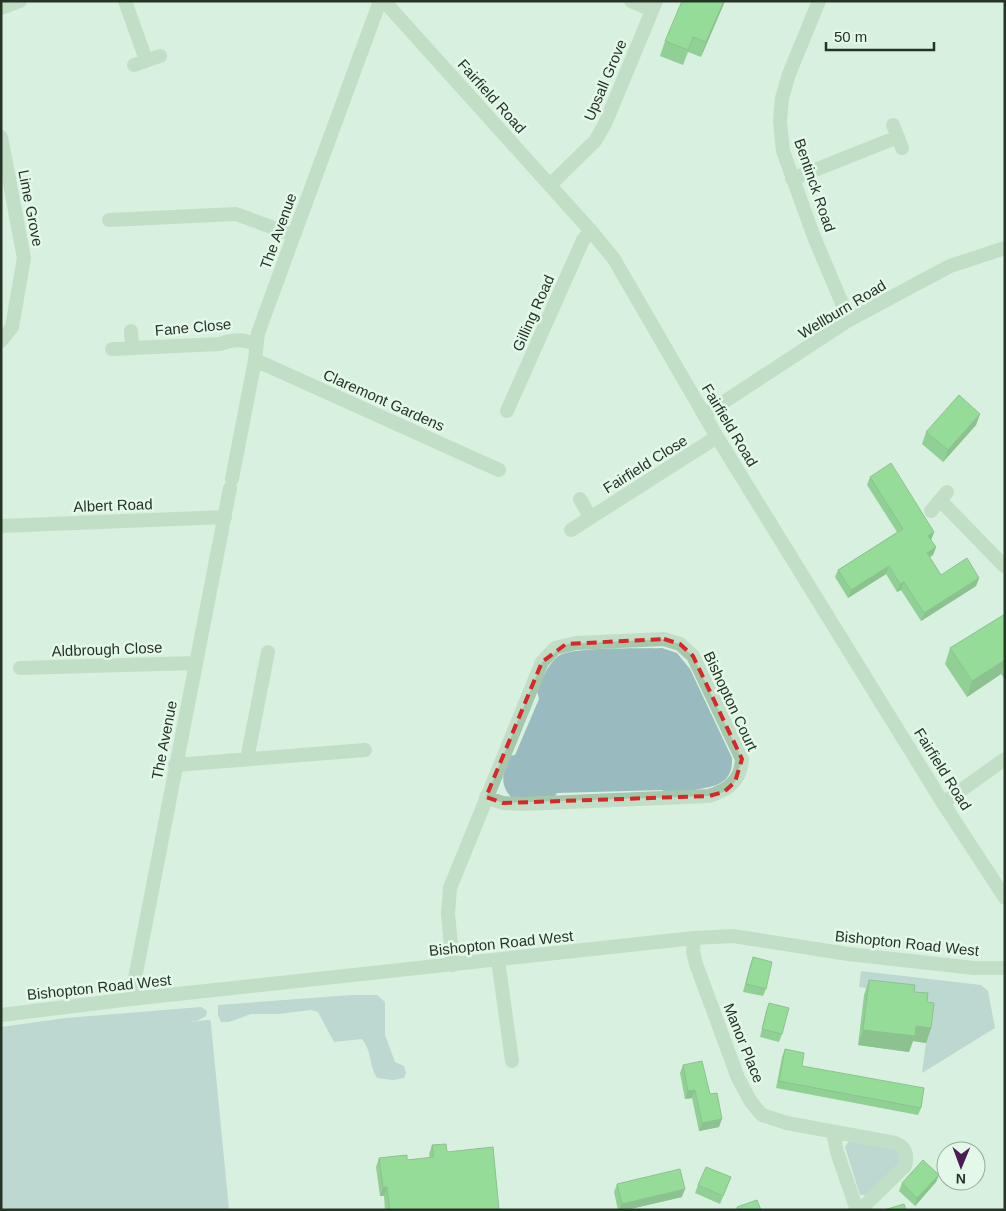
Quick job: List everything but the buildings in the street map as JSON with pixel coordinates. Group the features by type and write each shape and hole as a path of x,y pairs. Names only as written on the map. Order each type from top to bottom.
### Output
{"street":[{"path":"1,8 20,1"},
{"path":"125,1 147,61"},
{"name":"The Avenue","path":"131,999 255,360 258,333 380,1"},
{"name":"Fairfield Road","path":"384,1 614,259 717,437 943,803 1005,898"},
{"path":"631,1 654,6"},
{"name":"Bentinck Road","path":"819,1 789,74 782,98 780,122 782,151 849,320"},
{"name":"Upsall Grove","path":"550,185 595,141 602,130 654,6"},
{"name":"Lime Grove","path":"1,136 24,258 12,326 1,341"},
{"path":"792,179 898,136"},
{"path":"109,220 236,214 293,235"},
{"name":"Gilling Road","path":"507,411 583,240 591,231"},
{"name":"Wellburn Road","path":"704,415 849,320 950,266 1005,248"},
{"path":"131,331 132,348"},
{"name":"Fane Close","path":"112,349 220,344 232,340 243,340 256,344"},
{"name":"Claremont Gardens","path":"255,360 498,470"},
{"name":"Fairfield Close","path":"571,530 717,437"},
{"path":"930,511 944,496 1005,567"},
{"path":"580,499 590,517"},
{"name":"Albert Road","path":"1,526 225,517"},
{"name":"Bishopton Court","path":"453,965 448,914 450,888 486,797 542,662 555,648 576,643 664,639 680,644 688,649 742,759 742,769 735,782 724,792 709,796 523,804 503,803 486,797"},
{"path":"247,759 268,652"},
{"name":"Aldbrough Close","path":"20,668 196,663"},
{"path":"175,765 365,750"},
{"path":"943,803 1005,759"},
{"name":"Bishopton Road West","path":"1,1015 131,999 694,938 732,936 848,954 974,968 1005,968"},
{"name":"Manor Place","path":"694,938 693,951 700,977 738,1078 751,1102 762,1115 773,1120 895,1143 902,1146 906,1151 905,1166 858,1210 837,1152 833,1132"},
{"path":"498,960 512,1061"}],"highlighted area":[{"path":"664,639 680,644 693,656 742,759 735,782 724,792 709,796 503,803 486,797 542,662 566,644"}],"shaded area":[{"path":"662,648 677,653 690,669 732,758 730,772 723,781 713,786 676,794 667,793 662,790 557,793 554,798 511,797 505,787 503,777 505,767 509,756 515,755 539,699 537,691 550,665 557,657 564,653 576,651"},
{"path":"861,971 981,985 988,991 995,1028 922,1073 931,1005 924,997 859,987"},
{"path":"351,995 377,995 385,1002 385,1035 395,1062 404,1066 406,1073 404,1078 393,1080 377,1078 362,1039 334,1042 318,1012 311,1010 278,1014 251,1014 229,1022 221,1022 218,1015 218,1005"},
{"path":"201,1007 207,1011 206,1016 197,1021 183,1023 210,1020 211,1024 229,1210 1,1210 1,1027 66,1018"},
{"path":"849,1141 898,1150 901,1161 868,1195 860,1195 845,1147"}]}
